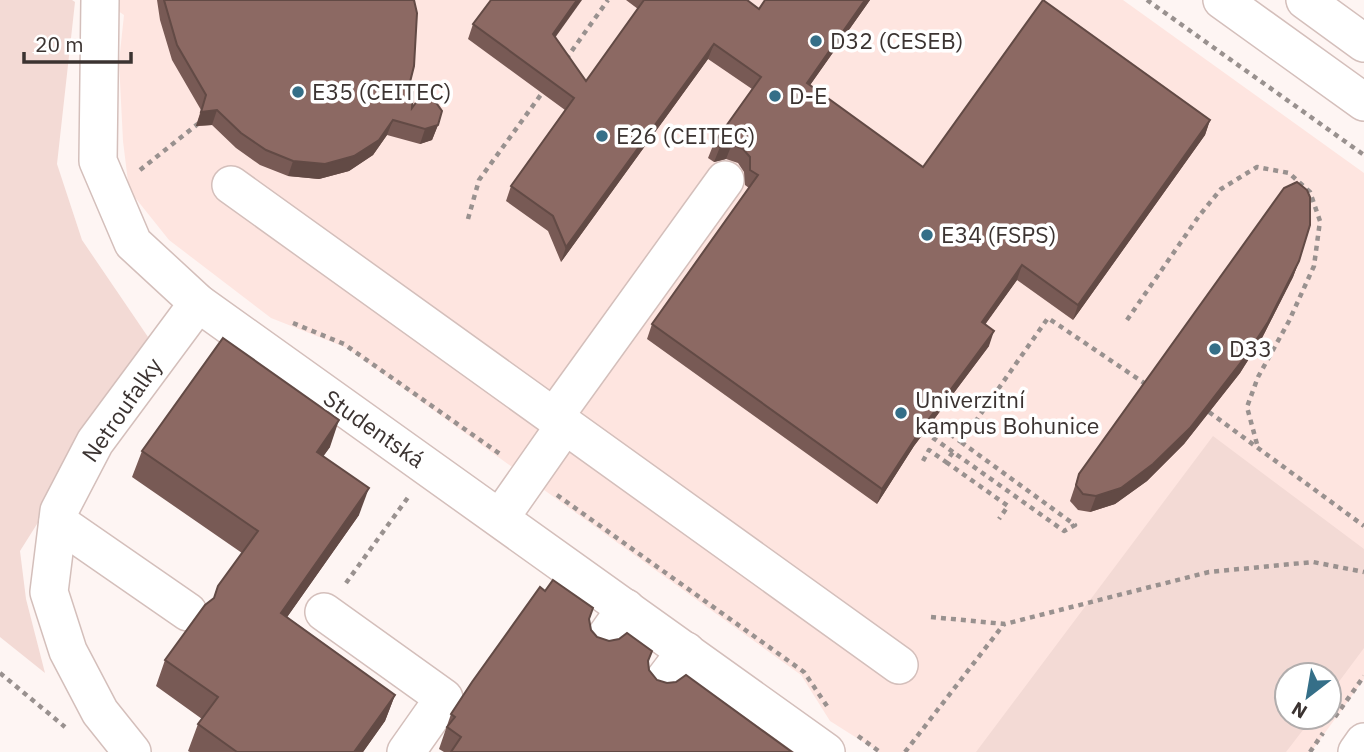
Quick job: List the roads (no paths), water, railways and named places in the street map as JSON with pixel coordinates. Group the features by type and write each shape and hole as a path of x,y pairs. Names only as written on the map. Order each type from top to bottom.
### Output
{"street":[{"name":"Studentská","path":"100,0 98,161 133,243 198,303 686,651 837,741"},
{"path":"1222,0 1364,102"},
{"path":"1304,0 1364,43"},
{"path":"500,518 560,421 725,180"},
{"path":"231,186 899,665"},
{"name":"Netroufalky","path":"132,752 100,712 68,651 49,592 59,511 95,442 198,303"},
{"path":"58,522 188,612"},
{"path":"603,642 626,608"},
{"path":"324,612 444,698 406,752"},
{"path":"661,684 686,651"},
{"path":"1357,752 1364,742"}],"place":[{"name":"D32 (CESEB)","path":"816,41"},
{"name":"E35 (CEITEC)","path":"298,92"},
{"name":"D-E","path":"775,96"},
{"name":"E26 (CEITEC)","path":"602,136"},
{"name":"E34 (FSPS)","path":"927,235"},
{"name":"D33","path":"1215,349"},
{"name":"Univerzitní kampus Bohunice","path":"901,413"}]}
